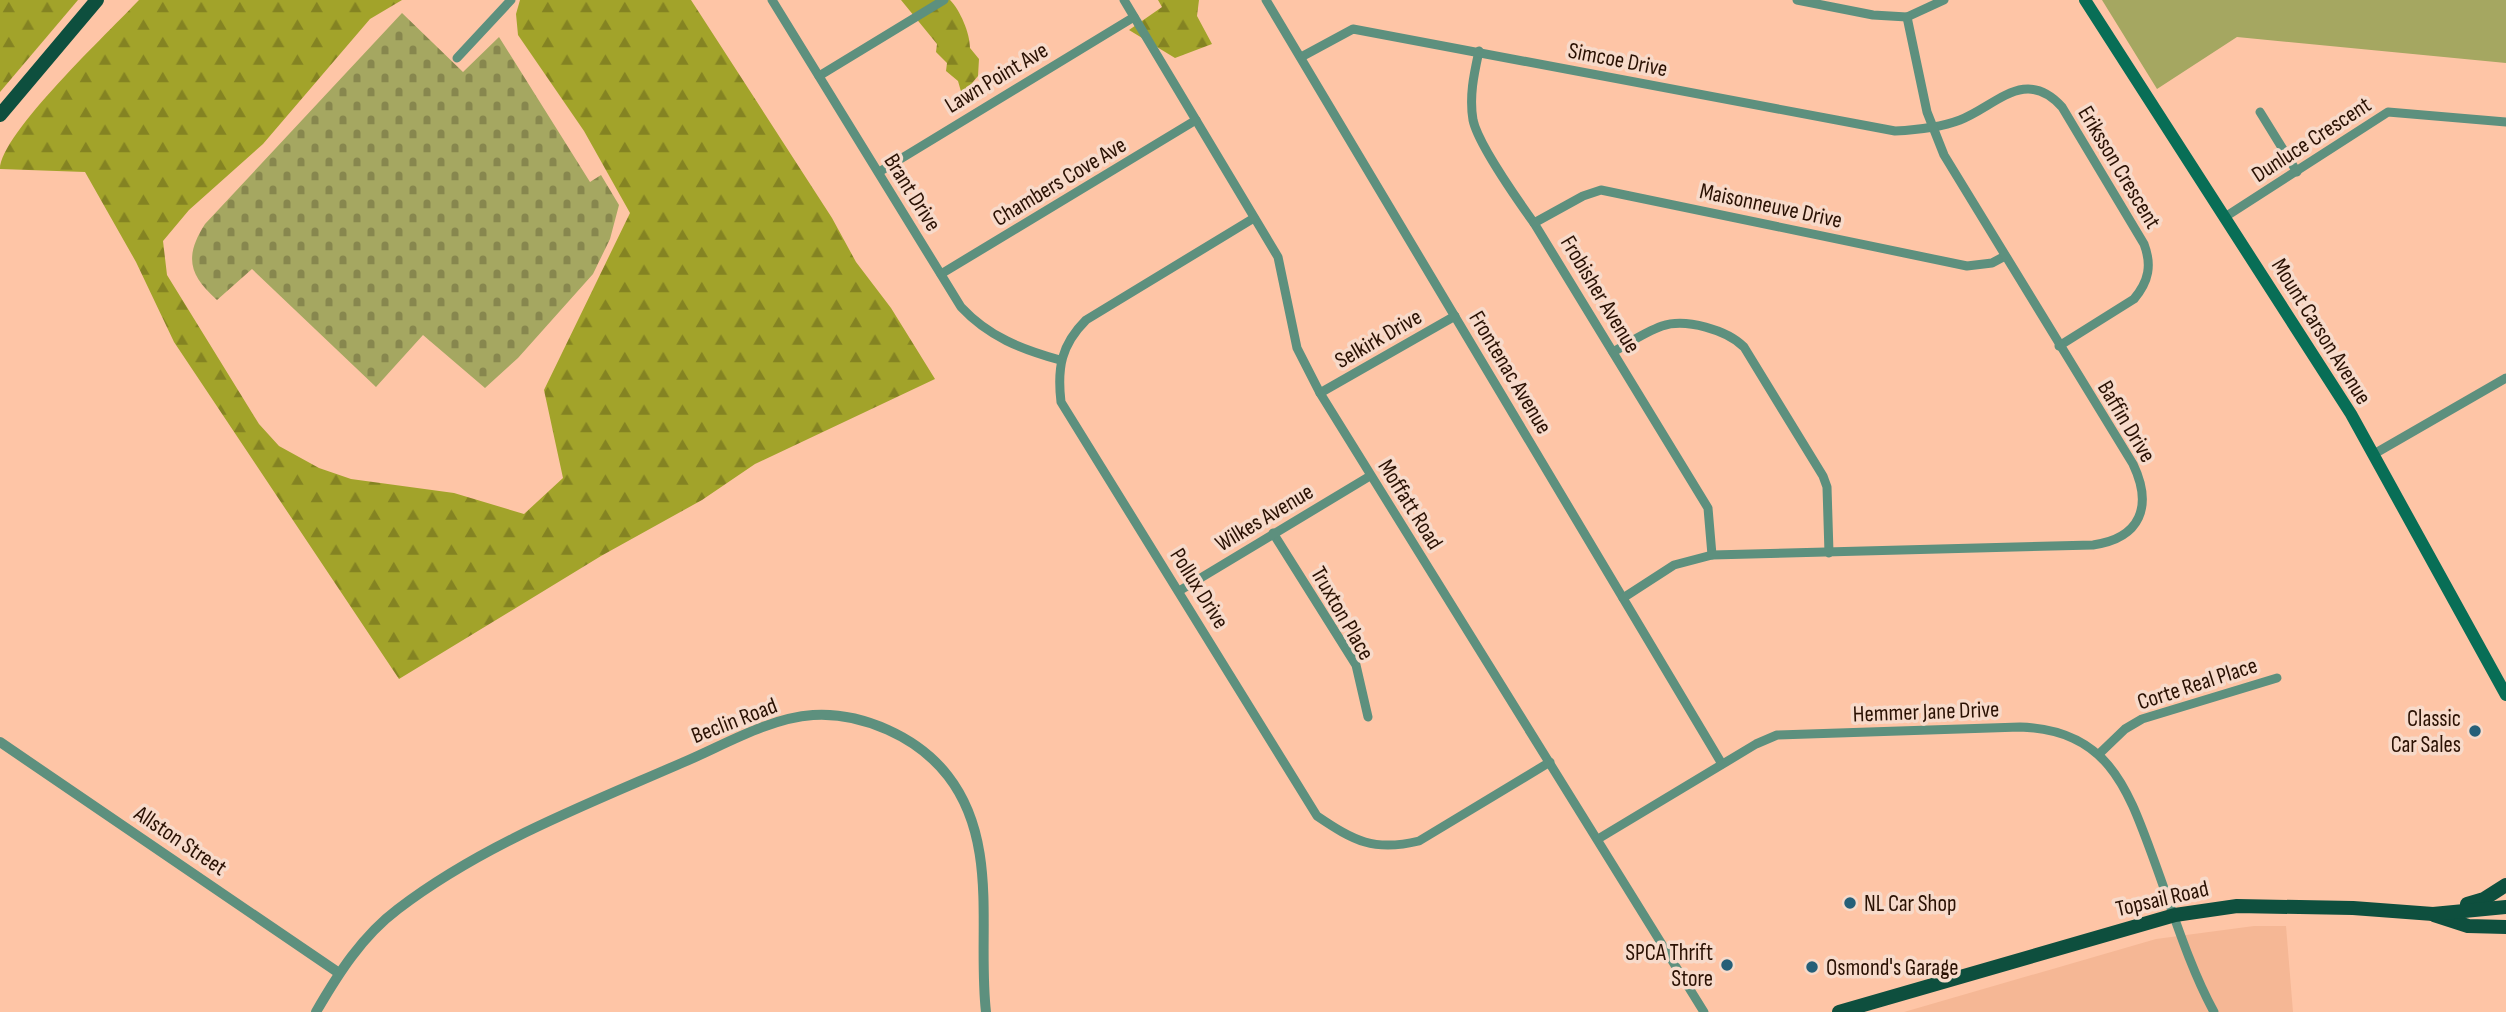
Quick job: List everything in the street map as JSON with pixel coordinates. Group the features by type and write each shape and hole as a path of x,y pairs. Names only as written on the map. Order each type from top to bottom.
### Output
{"main road":[{"path":"0,115 97,0"},
{"name":"Mount Carson Avenue","path":"2085,0 2374,454 2506,693"},
{"path":"2433,914 2484,899 2506,885"},
{"name":"Topsail Road","path":"1839,1012 2175,915 2237,906 2277,905 2433,914 2506,907"},
{"path":"2433,914 2468,926 2506,927"}],"street":[{"path":"457,58 511,0"},
{"name":"Brant Drive","path":"772,0 961,307 978,325 1018,348 1060,360"},
{"path":"819,76 944,0"},
{"name":"Moffatt Road","path":"1124,0 1281,265 1297,348 1320,393 1704,1012"},
{"name":"Frontenac Avenue","path":"1266,0 1303,56 1722,764"},
{"path":"1799,0 1874,15 1907,17 1944,0"},
{"name":"Lawn Point Ave","path":"879,172 1134,17"},
{"name":"Baffin Drive","path":"1623,598 1674,565 1712,555 2092,545 2113,541 2125,534 2141,515 2142,488 2139,477 1944,155 1932,128 1907,17"},
{"name":"Simcoe Drive","path":"1303,56 1353,29 1479,51 1879,130 1932,128"},
{"name":"Frobisher Avenue","path":"1479,51 1471,89 1474,123 1511,190 1534,223 1708,508 1712,523 1712,555"},
{"name":"Eriksson Crescent","path":"1932,128 1964,119 2009,92 2021,89 2045,93 2062,107 2144,244 2149,267 2142,290 2124,306 2059,346"},
{"name":"Dunluce Crescent","path":"2225,217 2388,112 2506,122"},
{"path":"2260,113 2297,172"},
{"name":"Chambers Cove Ave","path":"941,274 1196,120"},
{"name":"Maisonneuve Drive","path":"1534,223 1583,196 1601,190 1967,266 1992,263 2005,256"},
{"name":"Pollux Drive","path":"1254,218 1086,320 1071,335 1060,360 1061,402 1317,816 1363,843 1382,847 1419,841 1549,762"},
{"name":"Selkirk Drive","path":"1320,393 1455,316"},
{"path":"1613,352 1663,326 1680,324 1708,329 1735,339 1744,347 1823,476 1827,487 1829,553"},
{"path":"2374,454 2506,379"},
{"name":"Wilkes Avenue","path":"1179,591 1370,476"},
{"name":"Truxton Place","path":"1273,533 1356,665 1368,717"},
{"name":"Corte Real Place","path":"2099,754 2125,729 2142,719 2277,678"},
{"name":"Beclin Road","path":"316,1012 338,973 396,911 464,864 514,838 777,723 812,715 846,717 878,725 907,741 947,774 969,810 981,859 986,1012"},
{"name":"Hemmer Jane Drive","path":"1598,839 1722,764 1777,735 2020,727 2064,734 2099,754 2128,791 2214,1012"},
{"name":"Allston Street","path":"0,742 338,973"}],"shaded area":[{"path":"2254,926 2286,926 2293,1012 1904,1012 2156,939"}],"green space":[{"path":"0,0 78,0 0,92"},
{"path":"139,0 402,0 370,19 263,144 189,210 163,241 167,275 259,424 279,446 319,468 351,479 454,493 524,514 563,478 544,390 630,213 584,131 518,35 516,14 520,0 691,0 832,218 856,262 891,308 935,379 755,464 702,500 601,556 399,679 174,342 136,262 85,172 0,169 5,153 36,108"},
{"path":"901,0 950,0 957,10 966,29 970,48 979,59 978,76 962,95 958,81 946,71 947,63 936,52 937,44"},
{"path":"1158,0 1199,0 1197,16 1212,44 1175,58 1129,30 1162,7"},
{"path":"2102,0 2506,0 2506,63 2237,37 2157,89"},
{"path":"402,13 463,72 499,37 590,182 601,175 619,205 610,239 593,274 518,358 485,388 423,335 376,387 252,269 217,300 200,282 193,265 194,246 205,224"}],"place":[{"name":"Classic Car Sales","path":"2475,731"},
{"name":"NL Car Shop","path":"1850,903"},
{"name":"SPCA Thrift Store","path":"1727,965"},
{"name":"Osmond's Garage","path":"1812,967"}]}
